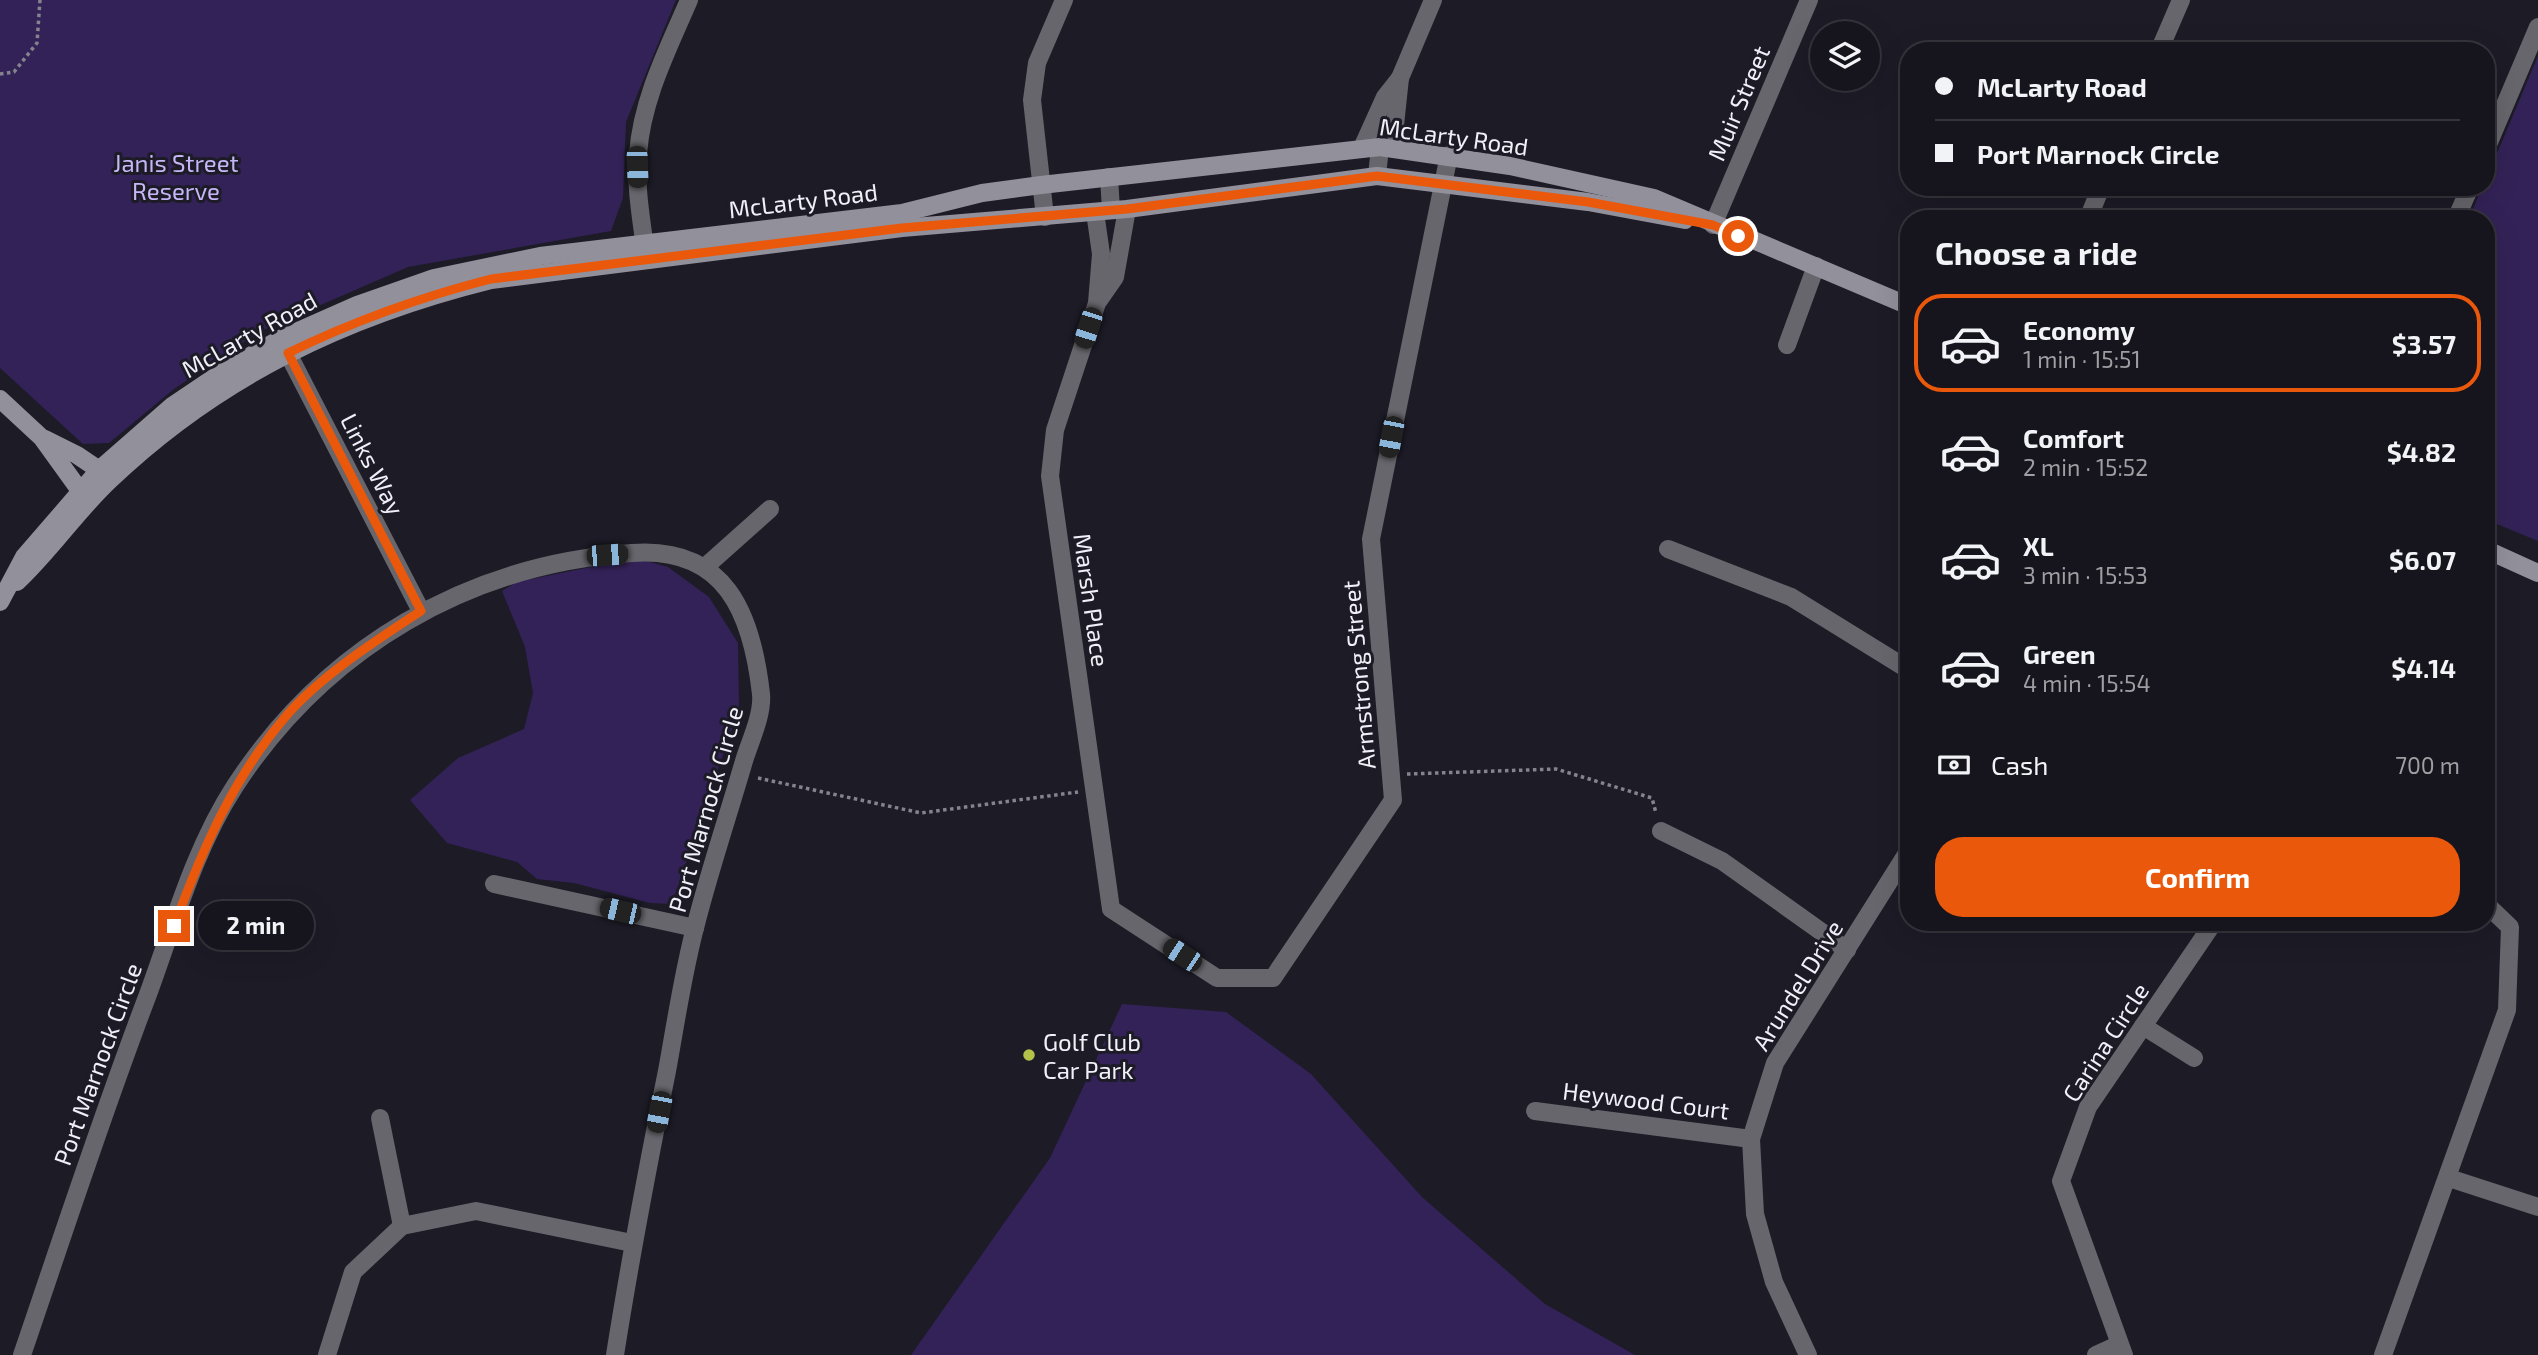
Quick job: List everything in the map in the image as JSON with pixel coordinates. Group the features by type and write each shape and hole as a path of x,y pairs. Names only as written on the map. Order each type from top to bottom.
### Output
{"street":[{"path":"645,251 638,185 640,135 653,85 689,0"},
{"path":"1045,217 1032,100 1037,63 1064,0"},
{"path":"1377,176 1385,97 1400,78 1433,0"},
{"name":"Muir Street","path":"1713,225 1809,0"},
{"path":"2163,42 2181,0"},
{"path":"2495,128 2538,27"},
{"path":"1380,148 1395,125 1400,78"},
{"name":"McLarty Road","path":"645,251 902,213 982,193 1380,148 1450,155 1654,198 1900,302"},
{"name":"Armstrong Street","path":"1111,909 1217,978 1273,978 1393,800 1371,539 1450,155"},
{"name":"McLarty Road","path":"2,598 38,561 84,497 172,406 224,371 284,346 357,305 434,278 540,256 645,251 1045,217 1377,176 1443,182 1588,202 1713,225"},
{"path":"1109,177 1111,210"},
{"name":"Marsh Place","path":"1097,303 1115,277 1111,210"},
{"name":"Marsh Place","path":"1111,210 1101,254 1097,303 1055,430 1049,476 1111,909"},
{"path":"1787,345 1816,266"},
{"name":"Links Way","path":"284,346 421,611"},
{"path":"0,398 42,438 84,497"},
{"path":"42,438 105,474"},
{"path":"705,568 770,509"},
{"path":"1668,549 1791,597 1900,664"},
{"name":"Port Marnock Circle","path":"22,1355 120,1067 200,856 233,789 287,715 363,649 421,611 499,580 581,556 660,551 705,568 723,584 751,629 762,702 695,928 632,1243 615,1355"},
{"path":"2495,554 2538,573"},
{"path":"1661,831 1722,861 1847,950"},
{"name":"Arundel Drive","path":"1808,1355 1774,1282 1755,1214 1751,1139 1775,1063 1900,865"},
{"path":"494,884 695,928"},
{"path":"2383,1355 2449,1178 2507,1010 2510,928 2495,913"},
{"name":"Carina Circle","path":"2121,1350 2061,1181 2088,1107 2208,931"},
{"path":"2143,1026 2194,1058"},
{"name":"Heywood Court","path":"1535,1111 1751,1139"},
{"path":"380,1118 402,1226"},
{"path":"2449,1178 2538,1207"},
{"path":"327,1355 353,1272 402,1226 476,1211 632,1243"},
{"path":"2096,1355 2121,1350"}],"path":[{"path":"0,74 15,72 37,43 40,0"},
{"path":"1391,775 1556,769 1653,798 1661,831"},
{"path":"740,774 921,813 1094,790"}],"green space":[{"name":"Janis Street Reserve","path":"0,0 676,0 626,122 623,198 611,231 408,267 261,331 174,389 109,443 83,444 0,368"},
{"path":"2538,56 2538,541 2495,523 2495,210 2473,210 2478,196 2495,196 2495,158"},
{"path":"635,558 668,567 709,597 738,643 739,708 672,904 650,903 574,883 537,879 517,862 447,843 410,800 458,758 524,729 533,693 525,647 502,591 517,582"},
{"path":"1122,1004 1226,1012 1311,1074 1422,1197 1545,1304 1635,1355 911,1355 1050,1158"}],"place":[{"name":"Golf Club Car Park","path":"1029,1055"}],"route":[{"path":"174,926 200,856 233,789 287,715 363,649 421,611 288,353 348,324 431,295 491,279 902,228 1127,209 1377,176 1443,182 1588,202 1713,225 1738,236"}]}
